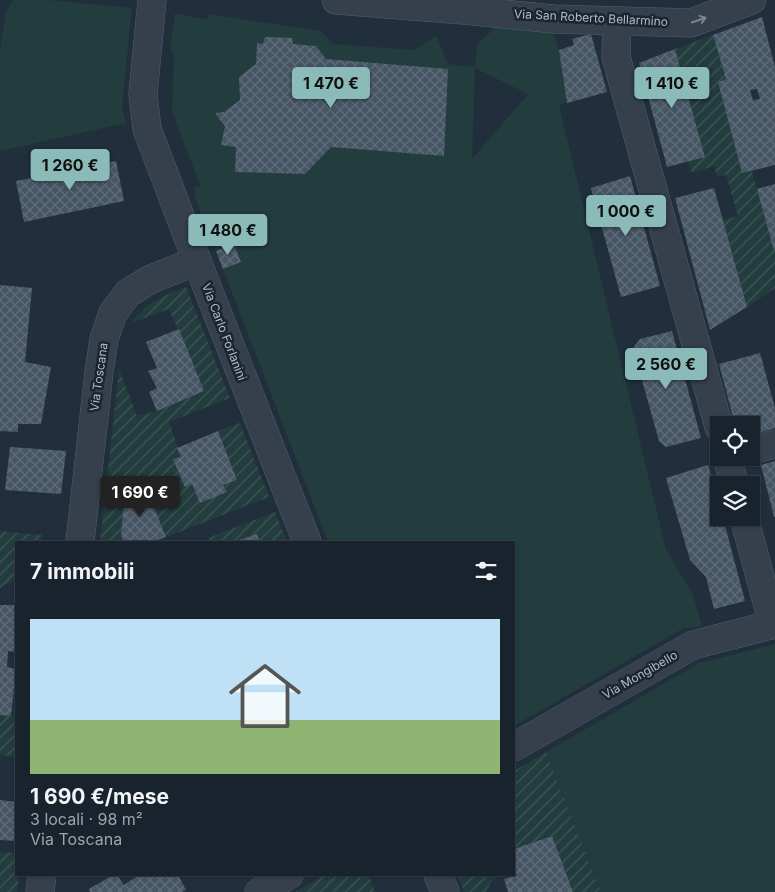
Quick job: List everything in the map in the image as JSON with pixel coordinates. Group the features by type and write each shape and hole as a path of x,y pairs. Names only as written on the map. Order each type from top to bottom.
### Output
{"street":[{"name":"Via Carlo Forlanini","path":"152,0 143,94 147,129 196,261 307,541"},
{"name":"Via San Roberto Bellarmino","path":"336,0 473,5 554,19 691,23 752,0"},
{"path":"617,21 616,57 716,416"},
{"name":"Via Toscana","path":"80,541 99,372 104,339 113,313 128,293 151,279 196,261"},
{"path":"760,448 775,444"},
{"path":"746,526 774,624"},
{"name":"Via Mongibello","path":"515,746 693,645 774,624"},
{"path":"40,892 42,876"},
{"path":"259,892 287,876"},
{"path":"438,876 445,892"}],"green space":[{"path":"13,0 48,0 132,8 122,107 126,123 0,151 0,49 6,12"},
{"path":"175,13 207,20 208,14 321,31 333,44 415,50 436,36 448,64 475,67 477,44 496,27 553,31 559,50 567,103 559,105 666,550 693,594 702,626 682,629 515,725 515,541 328,541 223,269 241,261 234,244 216,251 194,195 195,187 201,187 172,112 174,55 170,49","holes":["475,68 528,94 472,159"]},
{"path":"713,35 726,79 718,82 742,173 752,171 775,253 775,288 747,307 723,220 738,216 726,175 717,177 714,166 692,173 688,162 705,156 675,49"},
{"path":"186,287 230,398 169,422 181,457 174,459 185,487 192,484 200,503 227,492 223,485 237,480 218,431 240,423 269,497 166,537 145,486 125,494 121,535 124,541 100,541 119,369 137,416 157,411 204,391 169,309 131,323 143,310 162,297"},
{"path":"275,512 287,541 260,541 257,534 235,541 210,541 208,538"},
{"path":"0,531 42,535 40,541 15,541 15,580 0,588"},
{"path":"775,644 775,892 601,892 546,752 699,663"},
{"path":"0,715 15,716 15,757 0,755"},
{"path":"546,752 601,892 573,892 551,836 515,849 515,770"},
{"path":"0,852 15,853 15,876 19,876 17,892 0,892"},
{"path":"323,876 369,876 375,892 295,892"},
{"path":"458,876 498,876 491,882 486,892 464,892"}],"building":[{"path":"762,17 775,67 775,165 742,173 718,82 726,79 713,35","holes":["757,89 760,99 753,100 750,90"]},
{"path":"591,34 607,92 567,103 559,50 574,45 572,39"},
{"path":"265,37 292,38 293,44 316,46 326,59 448,69 444,156 331,147 305,174 235,172 236,147 221,145 225,126 215,113 224,112 240,100 239,77 256,64 257,43 263,44"},
{"path":"675,49 705,157 667,167 639,63"},
{"path":"116,161 124,201 24,222 16,181"},
{"path":"630,176 660,286 621,297 591,188"},
{"path":"775,184 775,251 774,251 757,189"},
{"path":"714,188 747,307 710,330 675,198"},
{"path":"234,244 241,262 223,269 216,251"},
{"path":"0,285 32,288 25,362 51,367 41,424 18,424 18,432 0,431"},
{"path":"179,329 204,391 157,411 149,392 157,388 148,371 157,368 146,342"},
{"path":"672,331 701,438 666,447 659,441 633,348 640,339"},
{"path":"760,353 775,408 775,428 760,432 760,416 733,416 719,364"},
{"path":"218,431 237,480 223,485 227,492 200,503 192,484 185,487 173,459 181,457 177,448"},
{"path":"10,447 66,451 61,494 5,490"},
{"path":"775,461 775,517 774,517 761,465"},
{"path":"708,465 711,476 710,526 725,526 745,601 714,609 706,577 690,560 666,478"},
{"path":"145,485 166,537 155,541 124,541 121,535 125,493"},
{"path":"257,534 260,541 236,541"},
{"path":"0,605 15,605 15,652 8,651 7,667 15,669 11,716 0,715"},
{"path":"0,800 15,802 15,841 0,840"},
{"path":"552,836 573,892 508,892 504,879 517,875 515,870 515,849"},
{"path":"111,876 118,876 124,885 138,876 179,876 186,890 182,892 90,892 89,889"}]}
